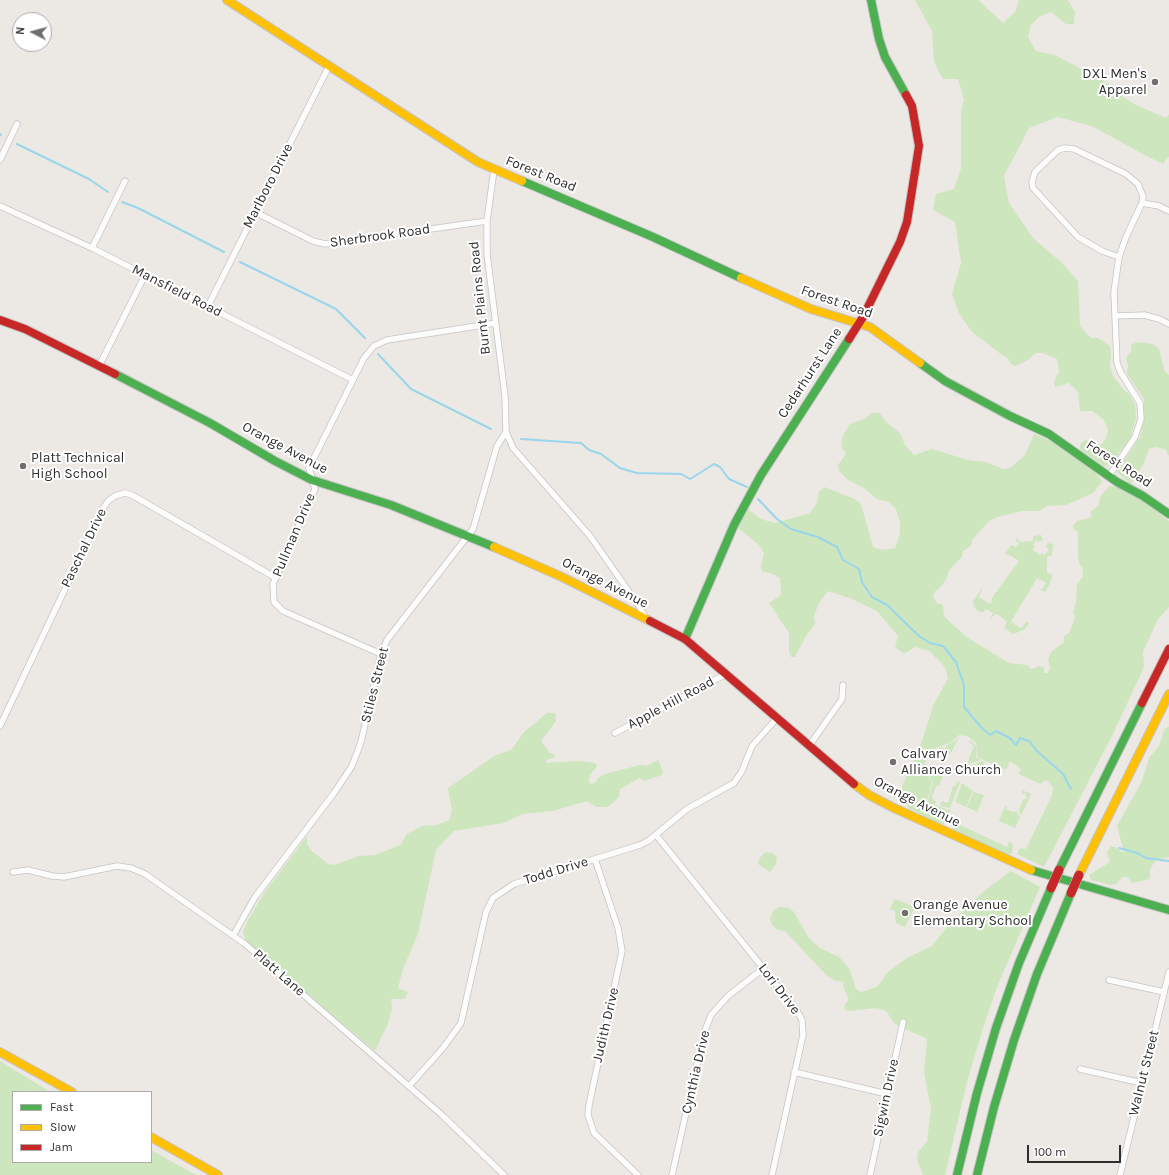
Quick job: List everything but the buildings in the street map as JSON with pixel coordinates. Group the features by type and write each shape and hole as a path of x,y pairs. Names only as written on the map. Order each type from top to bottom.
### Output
{"main road":[{"path":"227,0 478,162 494,170"},
{"name":"Cedarhurst Lane","path":"685,639 734,525 754,488 859,323 900,242 907,222 913,196 918,146 917,128 912,106 885,57 879,39 871,0"},
{"name":"Forest Road","path":"494,170 653,237 777,295 811,309 870,327 945,382 1010,416 1049,434 1109,476 1169,514"},
{"name":"Orange Avenue","path":"0,320 25,330 99,366 210,423 275,461 312,480 333,488 391,505 468,536 562,577 685,639 860,789 877,800 1010,862 1040,874 1169,910"},
{"path":"957,1175 971,1116 996,1028 1019,963 1059,870 1169,649"},
{"path":"977,1175 994,1107 1014,1040 1037,974 1079,875 1169,694"},
{"path":"0,1052 70,1091"},
{"path":"152,1138 218,1175"}],"street":[{"name":"Marlboro Drive","path":"208,306 329,66"},
{"path":"0,160 17,124"},
{"path":"1109,476 1135,437 1141,414 1137,397 1118,366 1115,316 1115,277 1119,257 1126,237 1142,202 1143,196 1140,187 1130,176 1074,149 1065,148 1058,150 1033,174 1033,188 1073,233 1092,246 1119,257"},
{"name":"Burnt Plains Road","path":"494,170 488,221 488,266 505,396 506,432 513,448 595,542 647,620"},
{"path":"92,248 125,182"},
{"path":"1142,202 1159,206 1169,211"},
{"name":"Mansfield Road","path":"0,206 92,248 353,380"},
{"name":"Sherbrook Road","path":"255,212 313,241 325,244 488,221"},
{"path":"99,366 145,275"},
{"path":"1115,316 1144,315 1159,319 1169,324"},
{"name":"Pullman Drive","path":"381,654 280,609 273,598 272,588 315,489 309,468 367,353 379,343 496,323"},
{"name":"Stiles Street","path":"234,934 255,897 334,793 352,766 361,742 381,654 393,631 473,529 497,446 506,432"},
{"name":"Paschal Drive","path":"0,726 104,507 108,501 115,496 125,493 132,495 276,578"},
{"name":"Apple Hill Road","path":"615,733 726,674"},
{"path":"809,746 842,699 843,685"},
{"name":"Todd Drive","path":"409,1086 443,1048 461,1023 486,912 490,902 501,892 514,884 640,845 656,835 687,809 734,783 742,771 752,746 777,718"},
{"name":"Lori Drive","path":"656,835 764,968 796,1009 802,1020 803,1035 772,1175"},
{"name":"Judith Drive","path":"595,859 618,928 622,951 588,1115 594,1133 638,1175"},
{"name":"Platt Lane","path":"13,872 28,870 52,876 64,877 110,867 130,868 145,874 234,934 409,1086 476,1146 504,1175"},
{"name":"Cynthia Drive","path":"672,1175 704,1033 709,1021 719,1005 728,996 764,968"},
{"name":"Walnut Street","path":"1120,1175 1169,972"},
{"path":"1109,980 1164,992"},
{"name":"Sigwin Drive","path":"870,1175 903,1022"},
{"path":"1080,1069 1142,1083"},
{"path":"794,1072 887,1094"}],"green space":[{"path":"915,0 978,0 1003,23 1015,12 1019,0 1068,0 1075,12 1074,24 1066,24 1051,12 1040,16 1031,25 1028,37 1036,51 1055,55 1072,64 1112,86 1120,95 1136,105 1166,118 1169,114 1169,157 1163,164 1094,127 1058,117 1029,128 1004,176 1009,203 1033,238 1061,262 1078,281 1080,326 1091,338 1098,338 1110,346 1110,364 1113,376 1122,388 1130,395 1135,405 1136,418 1131,437 1109,466 1103,466 1080,449 1080,444 1085,440 1101,445 1106,439 1108,429 1103,419 1092,411 1080,411 1078,392 1069,383 1055,387 1054,382 1059,372 1057,359 1043,353 1036,353 1028,360 1015,366 1010,363 1008,358 971,331 959,313 952,294 961,263 955,222 933,210 936,194 954,189 961,169 961,110 964,100 958,79 943,79 934,62 932,31"},
{"path":"1137,342 1153,344 1159,349 1165,372 1169,375 1169,456 1165,449 1155,447 1149,449 1144,463 1131,484 1117,472 1140,437 1144,420 1144,399 1127,374 1128,366 1126,358 1131,351 1131,345"},
{"path":"872,413 880,413 885,421 900,433 905,445 914,455 932,449 968,460 986,462 1003,469 1010,468 1025,455 1034,434 1054,442 1096,472 1102,482 1093,493 1066,505 1047,506 1039,511 1022,511 998,517 989,521 972,540 971,546 963,551 962,557 949,570 946,580 939,589 935,591 933,597 937,603 943,605 944,616 950,622 968,638 1009,663 1027,665 1031,669 1039,666 1044,667 1044,673 1048,673 1050,668 1048,659 1051,652 1064,642 1064,636 1069,633 1075,618 1073,612 1076,602 1077,585 1083,576 1082,567 1078,558 1078,533 1073,526 1077,521 1092,517 1090,512 1099,505 1100,497 1109,486 1116,487 1141,500 1169,521 1169,607 1158,619 1143,652 1144,667 1112,736 1044,867 1017,854 1020,848 1026,849 1052,795 1053,787 1046,780 1040,784 1019,774 1021,769 1010,761 1006,770 977,757 976,743 967,736 959,735 950,743 933,749 924,764 925,771 932,782 927,802 929,805 935,805 951,811 945,823 942,825 902,804 902,786 922,741 933,706 948,678 945,667 929,651 915,647 904,654 895,647 898,636 877,611 852,599 828,591 819,603 814,616 815,624 806,636 795,657 791,657 789,652 789,633 769,603 781,595 780,578 762,571 761,565 764,553 759,545 738,528 748,509 761,519 775,523 810,513 817,503 819,492 824,487 855,499 861,504 873,547 882,550 895,548 900,533 900,523 896,509 889,502 877,499 864,488 848,480 839,471 838,465 846,454 841,446 843,435 850,424 864,419"},
{"path":"1041,535 1043,540 1039,542 1036,540 1033,545 1035,547 1033,550 1040,555 1042,553 1045,555 1049,549 1046,547 1047,543 1053,544 1052,555 1047,557 1047,573 1052,574 1051,581 1045,592 1041,590 1046,583 1037,578 1011,622 1021,628 1027,621 1029,624 1024,630 1013,634 1004,628 1007,622 1000,616 996,614 990,619 993,613 986,609 983,613 978,611 974,607 973,601 983,587 979,597 990,604 993,600 991,599 1019,561 1008,554 1005,554 1011,545 1016,547 1019,543 1015,540 1017,538 1020,542 1033,541 1033,536"},
{"path":"547,713 555,713 556,721 541,741 549,752 555,755 554,758 546,760 546,763 578,761 594,763 597,765 590,775 589,782 591,784 595,783 598,778 605,774 640,765 647,766 658,760 663,771 662,775 644,781 640,778 620,789 619,797 608,807 596,807 587,801 553,811 522,814 504,823 454,831 436,850 418,934 403,969 398,988 408,992 405,999 391,999 392,1009 387,1026 375,1051 246,943 243,932 248,920 264,893 307,836 307,844 312,851 328,864 334,865 358,856 375,855 400,845 407,834 422,826 437,825 449,820 452,811 448,788 496,755 511,750 524,732"},
{"path":"1169,726 1169,857 1156,860 1150,869 1150,879 1133,883 1127,877 1123,877 1116,884 1111,885 1091,880 1089,875 1110,862 1107,852 1111,846 1124,852 1117,826 1142,781 1149,758 1159,746 1164,730"},
{"path":"962,736 958,739 951,753 948,755 945,747"},
{"path":"970,740 976,746 976,757 981,760 969,764 968,761 974,746 969,742"},
{"path":"943,747 947,755 943,756 932,754 934,750"},
{"path":"983,761 985,762 979,773 971,769 970,766"},
{"path":"925,766 935,773 937,771 943,774 939,786 937,785 932,796 933,800 936,801 935,804 930,804 928,801 933,782 927,773"},
{"path":"958,781 960,782 950,808 940,806 942,801 948,803 953,786 955,786"},
{"path":"962,783 973,791 966,807 955,802"},
{"path":"1022,790 1031,794 1021,816 1019,810 1023,800 1027,798 1025,793 1022,794"},
{"path":"974,792 984,795 977,812 967,807"},
{"path":"1005,806 1007,807 1006,809 1013,812 1016,811 1020,817 1015,828 999,821"},
{"path":"958,819 958,824 1007,847 1009,842 1012,843 1012,853 1008,855 952,829 953,822"},
{"path":"765,852 772,853 777,857 776,864 770,872 758,864 759,859"},
{"path":"1011,871 1040,887 997,987 983,1028 967,1082 945,1175 923,1175 917,1160 918,1152 927,1141 931,1109 924,1072 927,1039 895,1024 886,1011 876,1008 848,1011 844,1009 845,1004 849,1000 843,986 844,982 836,981 827,976 785,931 778,930 772,925 770,918 773,911 779,907 789,908 794,912 809,938 820,948 839,957 849,968 856,989 861,992 877,987 888,972 907,958 932,946 947,927 984,891"},
{"path":"895,899 915,907 905,927 896,923 895,911 890,909"},
{"path":"0,1061 48,1091 12,1091 12,1163 152,1163 152,1151 196,1175 0,1175"}],"waterway":[{"path":"17,144 89,179 108,192"},
{"path":"122,202 138,208 224,252"},
{"path":"240,262 336,309 365,338"},
{"path":"378,354 411,389 491,429"},
{"path":"521,439 581,443 589,450 601,454 620,468 637,473 681,474 690,479 714,464 720,467 729,479 747,487"},
{"path":"758,499 777,519 791,529 818,537 837,547 843,560 859,569 862,582 872,597 887,605 919,636 930,643 943,646 956,662 964,685 964,707 981,727 990,735 996,731 1010,738 1016,745 1020,738 1029,741 1037,751 1063,774 1071,789"},
{"path":"1119,848 1137,853 1146,858 1169,861"}],"traffic: fast":[{"path":"871,0 879,39 885,57 906,95"},
{"path":"522,181 653,237 741,278"},
{"path":"685,639 734,525 761,475 849,339"},
{"path":"920,363 945,381 1010,416 1049,434 1117,482 1143,496 1169,514"},
{"path":"115,374 210,423 275,461 312,480 391,505 494,547"},
{"path":"1059,870 1142,703"},
{"path":"1031,870 1169,910"},
{"path":"957,1175 977,1093 996,1028 1019,963 1051,888"},
{"path":"977,1175 994,1107 1014,1040 1037,974 1071,893"}],"traffic: slow":[{"path":"227,0 478,162 522,181"},
{"path":"741,278 811,309 870,327 920,363"},
{"path":"494,547 562,577 650,621"},
{"path":"1079,875 1169,694"},
{"path":"854,784 869,795 894,808 1031,870"},
{"path":"0,1052 70,1091"},
{"path":"152,1138 218,1175"}],"traffic: jam":[{"path":"849,339 863,317 900,242 907,222 919,146 912,106 906,95"},
{"path":"0,320 25,329 115,374"},
{"path":"650,621 685,639 854,784"},
{"path":"1142,703 1169,649"},
{"path":"1051,888 1059,870"},
{"path":"1071,893 1079,875"}],"place":[{"name":"DXL Men's Apparel","path":"1155,82"},
{"name":"Platt Technical High School","path":"23,466"},
{"name":"Calvary Alliance Church","path":"893,762"},
{"name":"Orange Avenue Elementary School","path":"905,913"}]}
